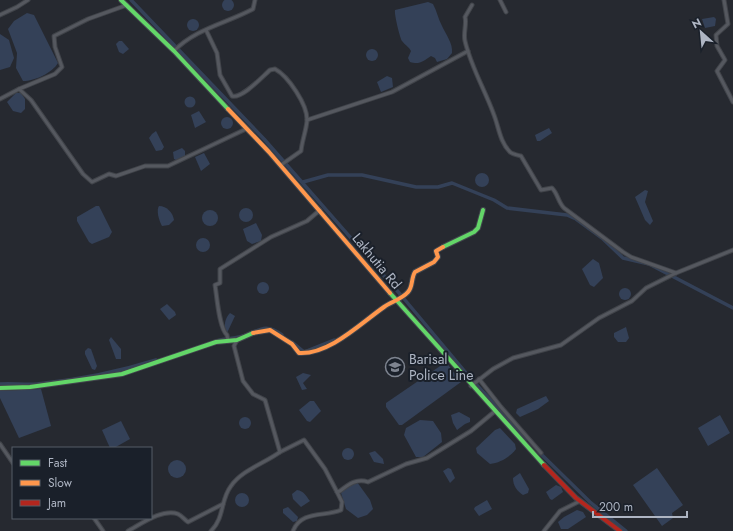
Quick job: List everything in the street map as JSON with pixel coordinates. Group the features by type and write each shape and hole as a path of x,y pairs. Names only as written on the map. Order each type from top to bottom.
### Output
{"street":[{"path":"0,15 28,0"},
{"name":"Lakhutia Rd","path":"121,0 174,51 280,165 494,412 580,501 620,531"},
{"path":"174,51 182,44 206,30 253,9 255,0"},
{"path":"500,0 506,12"},
{"path":"724,0 728,24 718,31 716,41 725,60 717,71 733,102"},
{"path":"0,99 55,74 62,67 55,47 54,36 88,19 127,5"},
{"path":"472,5 466,14 466,23 463,32 468,52 494,116 501,140 510,153 521,156 537,186 541,190 552,188 556,192 560,203 564,208 568,209 623,252 631,257 676,273"},
{"path":"206,30 217,53 221,78 232,96 235,97 241,95 270,70 275,69 294,88 305,108 307,120 301,151 280,165"},
{"path":"307,120 392,92 468,52"},
{"path":"19,90 32,100 83,174 92,182 109,174 116,176 145,166 168,166 246,129"},
{"path":"228,341 228,335 224,332 222,325 215,285 220,283 220,269 271,237 307,221 320,210"},
{"path":"0,388 30,386 122,374 216,342 237,340 254,333 270,330 292,344 299,352 308,354 331,345 406,294 411,287 412,276 418,269 436,261 438,257 436,251 474,232 478,228 483,210"},
{"path":"471,386 479,379 513,358 561,345 599,318 632,301 646,288 676,273 733,250"},
{"path":"237,340 234,343 234,346 244,381 253,394 265,400 280,452"},
{"path":"479,379 501,407 541,452"},
{"path":"337,492 356,481 362,480 368,482 406,464 427,458 471,431 494,412"},
{"path":"211,531 221,517 223,504 231,485 241,476 280,452 304,440 325,469 342,502 341,510 331,514 311,514 300,522 293,531"},
{"path":"0,444 12,462"},
{"path":"544,531 560,511 580,501"},
{"path":"128,531 144,522 170,513 179,515 188,522 223,504"},
{"path":"95,519 103,531"}],"water":[{"path":"226,-1 230,-1 234,5 230,11 226,11 222,7 222,3"},
{"path":"428,2 433,4 450,42 452,53 447,59 437,62 435,58 431,56 419,63 413,63 410,62 408,58 411,51 401,39 396,21 395,10"},
{"path":"27,13 34,15 58,63 52,70 43,76 33,80 23,81 16,68 17,53 8,29 14,21"},
{"path":"714,17 716,19 715,26 705,28 702,19"},
{"path":"191,19 195,19 199,25 195,31 191,31 187,27 187,23"},
{"path":"0,34 9,40 14,58 10,67 0,70"},
{"path":"119,41 122,41 129,49 123,54 119,52 116,44"},
{"path":"370,49 374,49 378,55 374,61 370,61 366,57 366,53"},
{"path":"387,76 392,78 393,87 381,92 377,82"},
{"path":"16,93 21,93 25,99 25,109 21,113 13,111 7,102"},
{"path":"190,96 194,98 196,102 194,106 190,108 186,106 184,102 186,98"},
{"path":"199,111 206,122 195,128 191,115"},
{"path":"227,117 231,119 233,123 231,127 227,129 223,127 221,123 223,119"},
{"path":"549,128 552,133 540,141 537,141 535,135"},
{"path":"156,131 164,147 162,150 156,151 149,138"},
{"path":"182,148 185,151 185,156 176,160 174,159 173,152"},
{"path":"204,153 210,164 201,171 195,157"},
{"path":"482,173 487,175 489,180 487,185 482,187 477,185 475,180 477,175"},
{"path":"645,190 648,191 645,202 653,221 650,225 645,220 635,197"},
{"path":"96,206 99,206 112,232 109,237 92,244 89,242 77,221 77,217"},
{"path":"159,206 169,210 172,215 174,220 169,225 162,226 158,216"},
{"path":"246,208 251,210 253,215 251,220 246,222 241,220 239,215 241,210"},
{"path":"210,210 217,215 218,218 213,225 210,226 203,221 202,218 207,211"},
{"path":"256,223 262,235 261,241 252,244 247,241 243,229"},
{"path":"203,238 208,240 210,245 208,250 203,252 198,250 196,245 198,240"},
{"path":"593,259 599,263 603,278 594,287 590,285 582,269"},
{"path":"263,282 267,284 269,288 267,292 263,294 259,292 257,288 259,284"},
{"path":"623,288 627,288 631,294 627,300 623,300 619,296 619,292"},
{"path":"167,304 176,315 169,320 160,309"},
{"path":"230,313 235,316 227,333 225,322"},
{"path":"626,327 629,338 626,342 618,342 614,337 614,333"},
{"path":"111,337 121,349 121,359 116,359 109,340"},
{"path":"88,348 91,349 97,366 95,370 92,369 85,354 85,351"},
{"path":"446,362 461,382 402,425 399,425 386,407 386,403"},
{"path":"303,373 311,375 303,383 307,389 302,390 296,377"},
{"path":"41,389 51,426 19,438 0,398 0,391"},
{"path":"546,396 549,401 538,409 520,417 516,413 517,409"},
{"path":"310,401 314,401 321,411 310,422 307,421 299,410"},
{"path":"459,412 470,418 470,422 457,430 451,415"},
{"path":"720,415 730,433 708,446 698,428"},
{"path":"243,417 247,417 251,423 247,429 243,429 239,425 239,421"},
{"path":"420,420 433,421 441,433 442,442 423,457 416,457 404,435 406,428"},
{"path":"121,421 130,439 116,447 110,447 102,430"},
{"path":"500,428 515,444 516,449 511,455 490,464 477,453 476,448 495,430"},
{"path":"350,448 353,449 353,459 346,460 343,459 342,452 343,449"},
{"path":"375,451 383,459 384,464 374,462 369,453"},
{"path":"177,460 183,463 186,469 183,475 177,478 171,475 168,469 171,463"},
{"path":"448,468 451,469 455,478 450,483 443,471"},
{"path":"657,468 683,505 672,513 673,518 662,526 633,485"},
{"path":"520,473 529,489 528,493 523,495 516,488 513,481 513,478"},
{"path":"357,482 370,500 373,509 367,515 358,518 346,509 341,493 349,485"},
{"path":"556,485 561,487 563,492 552,500 546,492"},
{"path":"297,490 303,493 310,501 301,507 293,499 292,494"},
{"path":"239,493 245,493 249,497 249,503 245,507 239,507 235,503 235,497"},
{"path":"487,500 492,509 479,516 474,509 475,507"},
{"path":"288,507 298,517 297,521 293,522 283,513 283,509"},
{"path":"577,510 583,512 586,517 568,529 561,529 558,522"}],"waterway":[{"path":"131,0 264,139 400,294 472,380 527,439"},
{"path":"303,182 328,175 362,175 416,187 438,187 452,183 494,200 507,208 567,215 576,219 602,238 623,258 649,264 733,308"},
{"path":"217,341 236,338 265,328 282,335"},
{"path":"292,342 304,352 334,340"},
{"path":"0,384 37,384 68,380 112,372 156,360"},
{"path":"539,452 590,502 626,531"}],"traffic: fast":[{"path":"121,0 174,51 228,109"},
{"path":"443,247 474,232 478,228 483,210"},
{"path":"390,293 544,465"},
{"path":"0,388 30,387 122,374 216,342 237,340 253,333"}],"traffic: slow":[{"path":"228,109 269,152 390,293"},
{"path":"253,333 270,330 292,344 299,353 322,349 344,337 384,307 400,299 406,294 411,288 415,272 434,262 438,257 436,251 443,247"}],"traffic: jam":[{"path":"544,465 576,498 620,531"}],"place":[{"name":"Barisal Police Line","path":"395,367"}]}
